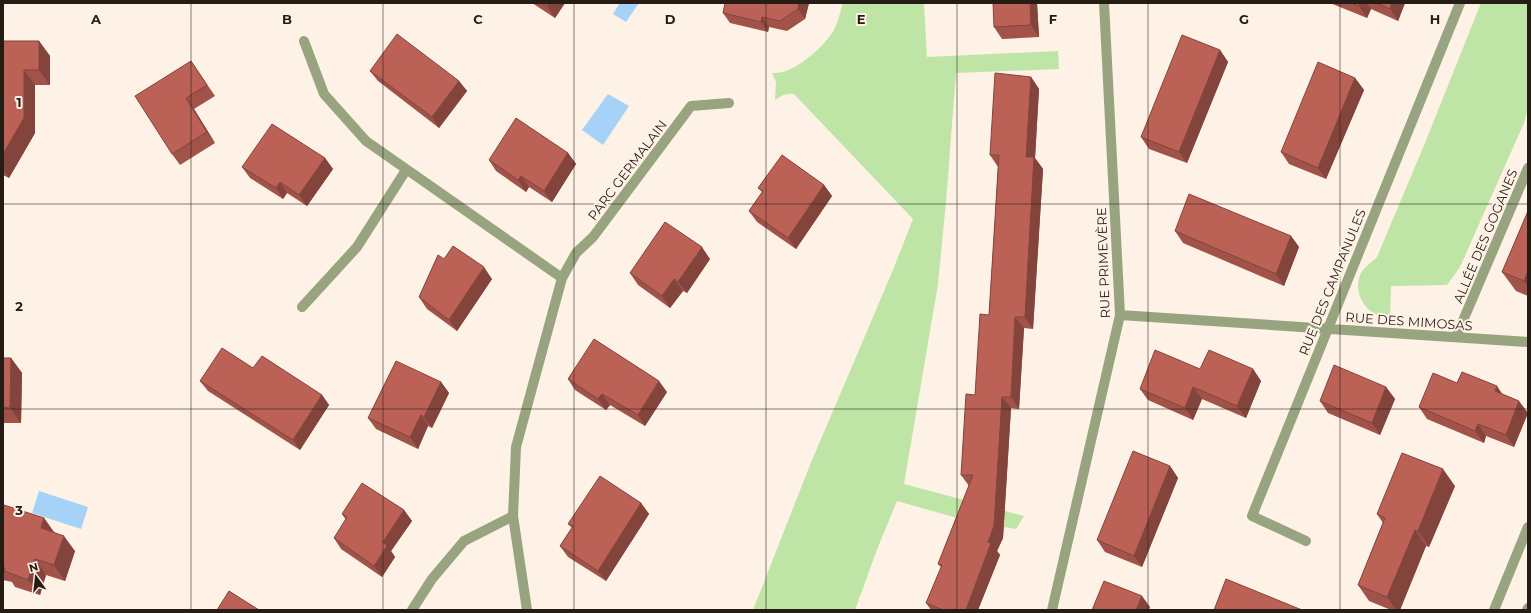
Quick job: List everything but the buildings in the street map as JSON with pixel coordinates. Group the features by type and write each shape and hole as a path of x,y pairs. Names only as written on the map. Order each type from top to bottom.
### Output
{"street":[{"name":"RUE PRIMEVÈRE","path":"1052,610 1120,315 1104,3"},
{"name":"RUE DES CAMPANULES","path":"1306,541 1252,516 1460,3"},
{"path":"304,41 324,94 366,141 562,278"},
{"name":"PARC GERMALAIN","path":"526,610 513,516 516,447 562,278 576,253 593,237 691,106 729,103"},
{"name":"ALLÉE DES GOGANES","path":"1456,337 1528,168"},
{"path":"302,307 357,247 406,170"},
{"name":"RUE DES MIMOSAS","path":"1120,315 1528,342"},
{"path":"412,610 432,579 464,541 513,516"},
{"path":"1494,610 1528,527"}],"green space":[{"path":"843,3 924,3 927,57 1058,51 1059,69 956,73 938,284 904,484 1024,516 1016,529 968,521 897,501 855,610 753,610 810,465 893,270 913,219 794,94 784,95 775,100 776,82 772,73 780,73 789,70 806,60 814,53 832,33"},
{"path":"1481,3 1528,3 1528,108 1524,123 1460,267 1447,285 1391,286 1390,318 1382,317 1375,314 1364,303 1358,289 1358,281 1362,271 1377,257 1425,143"}],"water":[{"path":"620,3 639,3 626,22 613,14"},
{"path":"608,94 629,106 603,145 582,130"},
{"path":"39,491 88,507 81,529 32,513"}]}
